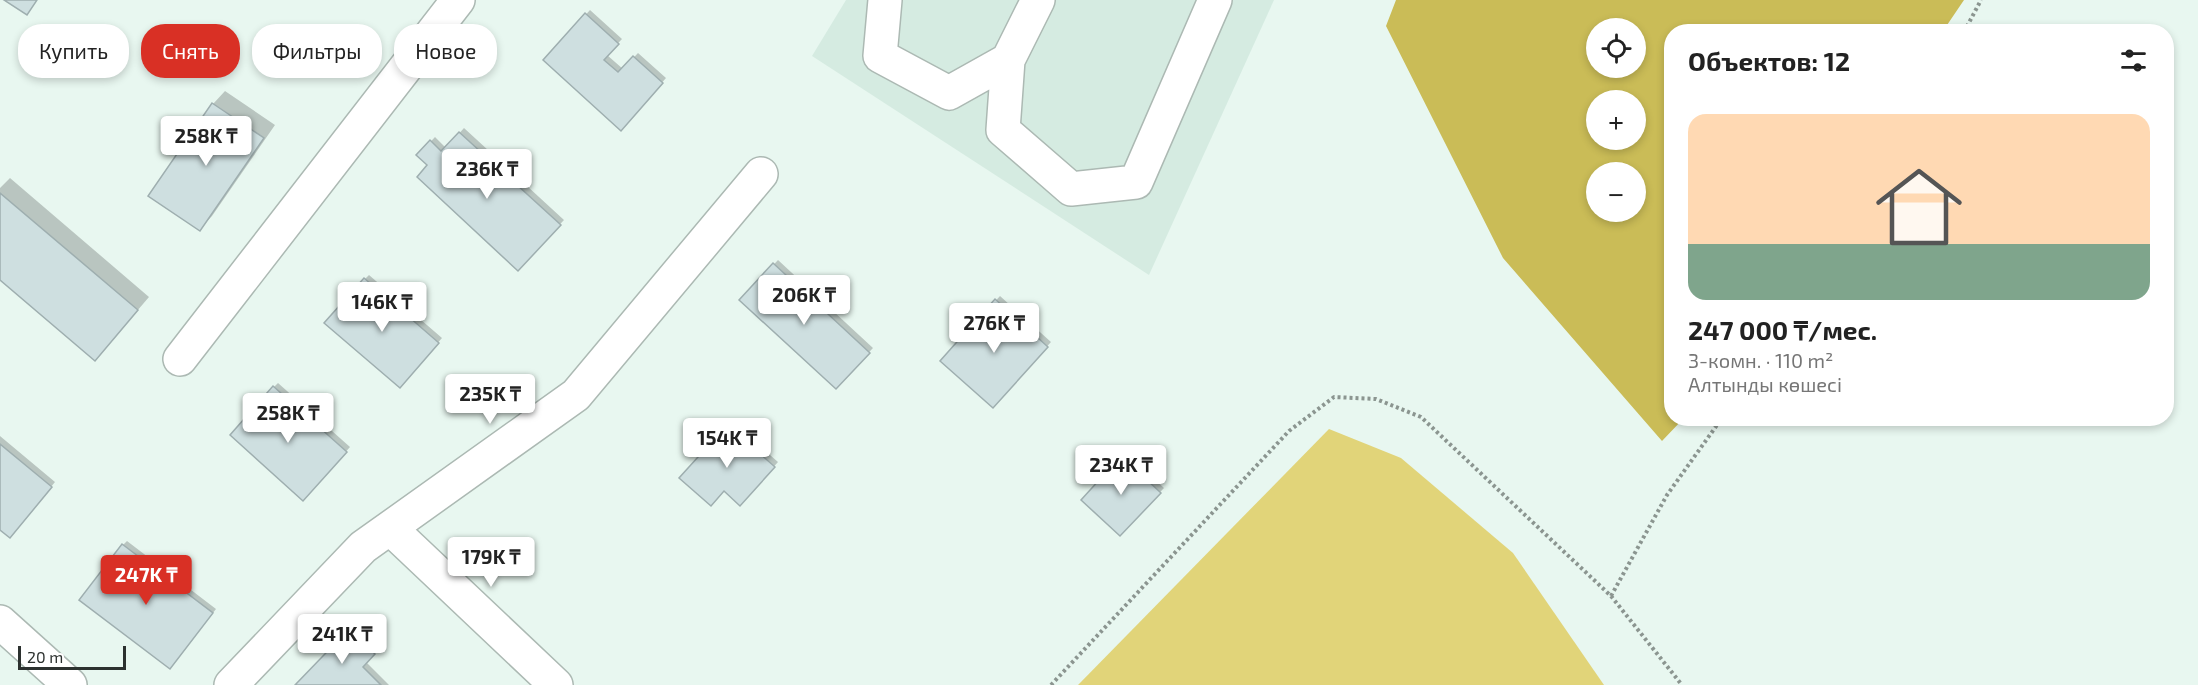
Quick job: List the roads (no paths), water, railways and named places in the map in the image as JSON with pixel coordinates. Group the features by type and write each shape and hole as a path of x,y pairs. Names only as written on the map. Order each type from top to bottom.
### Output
{"street":[{"path":"180,359 458,0"},
{"path":"885,0 880,56 949,93 1008,60"},
{"path":"1038,0 1008,60 1003,130 1071,189 1136,182 1215,0"},
{"path":"231,685 363,547 576,395 761,174"},
{"path":"390,528 556,685"},
{"path":"0,622 70,685"}]}
